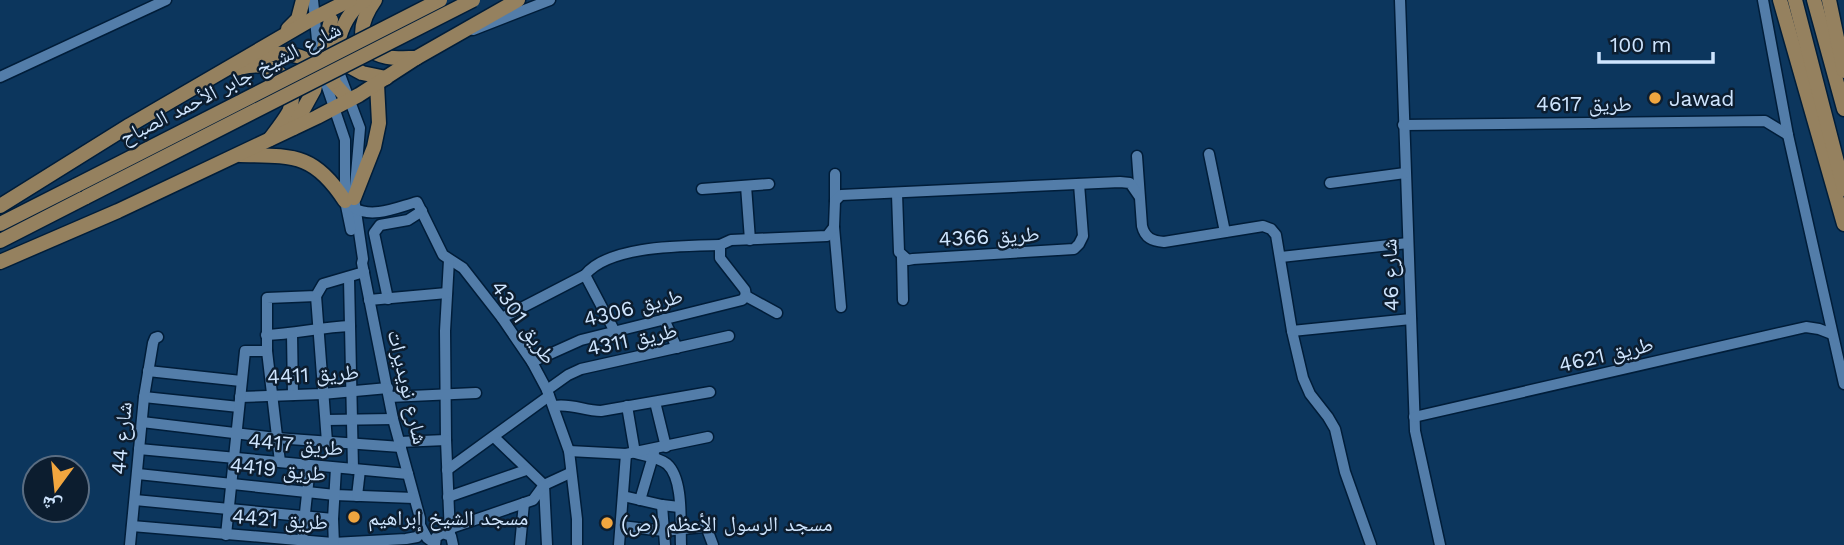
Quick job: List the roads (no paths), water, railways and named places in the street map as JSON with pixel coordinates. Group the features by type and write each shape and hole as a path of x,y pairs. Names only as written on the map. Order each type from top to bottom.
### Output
{"main road":[{"path":"268,45 298,19 303,0"},
{"path":"268,45 350,0"},
{"path":"335,108 333,83 325,52 357,5 365,0"},
{"path":"375,0 361,26 366,46 377,54 390,58 416,58"},
{"name":"شارع الشيخ جابر الأحمد الصباح","path":"0,224 440,0"},
{"path":"0,241 472,0"},
{"path":"0,262 293,130 518,0"},
{"path":"1780,0 1844,224"},
{"path":"1795,0 1844,189"},
{"path":"1814,0 1844,109"},
{"path":"1829,0 1844,68"},
{"path":"293,130 314,90 325,52 330,10"},
{"name":"شارع الشيخ جابر الأحمد الصباح","path":"0,206 268,45"},
{"path":"325,52 355,70 381,81"},
{"path":"249,57 274,54 296,55 308,59 320,67 349,100"},
{"path":"223,72 249,65 263,66 275,71 287,81 293,94 289,111 269,141"},
{"path":"235,155 288,157 307,163 325,173 351,202 374,147 379,123 381,81"}],"street":[{"path":"0,77 166,0"},
{"name":"شارع نويديرات","path":"313,0 314,18 325,52 358,121 360,133 351,202"},
{"path":"457,35 485,27 550,0"},
{"name":"شارع 46","path":"1400,0 1415,418 1422,467 1440,545"},
{"path":"1763,0 1788,135 1844,384"},
{"path":"1837,0 1837,16 1844,49"},
{"name":"شارع نويديرات","path":"320,67 345,140 357,259 363,267 393,419 422,531"},
{"path":"1765,121 1775,116 1783,106"},
{"path":"1765,121 1788,135"},
{"name":"طريق 4617","path":"1403,125 1765,121"},
{"path":"1209,154 1226,232"},
{"path":"1137,156 1144,234 1150,239 1164,242 1263,226 1276,235 1303,378 1310,394 1335,429 1345,472 1371,545"},
{"path":"1330,183 1405,173"},
{"path":"835,174 834,227 841,307"},
{"path":"835,201 846,194 1129,183 1139,196"},
{"path":"702,190 769,184"},
{"name":"طريق 4366","path":"902,257 913,259 1074,249 1083,236 1079,184"},
{"path":"746,186 750,240"},
{"path":"897,194 903,300"},
{"path":"351,202 365,213 420,206"},
{"path":"388,299 374,233 380,225 408,220 420,206"},
{"name":"طريق 4301","path":"420,206 443,255 463,268 502,318 532,362 550,398 569,452 577,519 577,545"},
{"path":"502,318 585,275 596,264 612,257 670,247 720,245 724,241 827,236 834,227"},
{"path":"1281,257 1408,243"},
{"path":"720,245 720,258 745,290 746,296 777,313"},
{"path":"445,537 448,516 446,395 449,260"},
{"path":"327,442 316,296 323,284 349,278 363,267"},
{"path":"585,275 614,330"},
{"path":"349,278 356,496"},
{"path":"369,300 447,293"},
{"path":"279,462 267,351 267,298 316,296"},
{"name":"طريق 4306","path":"532,362 567,345 614,330 742,300 746,296"},
{"name":"طريق 4621","path":"1415,418 1806,327 1818,320 1826,310"},
{"path":"664,318 677,348"},
{"path":"1292,331 1410,319"},
{"path":"266,335 313,331 319,327 350,326"},
{"name":"طريق 4621","path":"1806,327 1832,334"},
{"path":"292,334 293,395"},
{"name":"طريق 4311","path":"447,470 550,398 568,375 581,369 729,336"},
{"name":"شارع 44","path":"130,545 144,397 153,343 158,337"},
{"path":"233,539 229,508 245,351 267,351"},
{"path":"148,371 241,381"},
{"name":"طريق 4411","path":"144,397 239,402 271,395 352,391 446,395 476,393"},
{"path":"550,398 594,411 710,392"},
{"path":"640,500 658,451 655,402"},
{"path":"619,545 623,496 631,454 627,406"},
{"path":"326,421 393,419"},
{"path":"142,422 237,434 354,444 446,440"},
{"path":"494,437 544,485 547,545"},
{"path":"569,452 631,454 658,451 708,437"},
{"name":"طريق 4417","path":"139,449 408,474"},
{"path":"658,451 676,476 681,545"},
{"path":"302,541 310,466"},
{"path":"334,544 332,519 336,468"},
{"path":"448,497 526,470"},
{"path":"422,531 445,537 538,496 544,485 570,473"},
{"name":"طريق 4419","path":"138,474 335,495 414,498"},
{"path":"623,496 679,507"},
{"path":"135,500 332,519"},
{"path":"520,545 524,503"},
{"path":"662,505 665,545"},
{"path":"420,518 428,528 464,545"},
{"name":"طريق 4421","path":"132,526 233,539 334,544 400,542 417,537 422,531"},
{"path":"621,526 664,531 703,527 707,529 713,545"}],"place":[{"name":"Jawad","path":"1655,98"},
{"name":"مسجد الشيخ إبراهيم","path":"354,517"},
{"name":"مسجد الرسول الأعظم (ص)","path":"607,523"}]}
